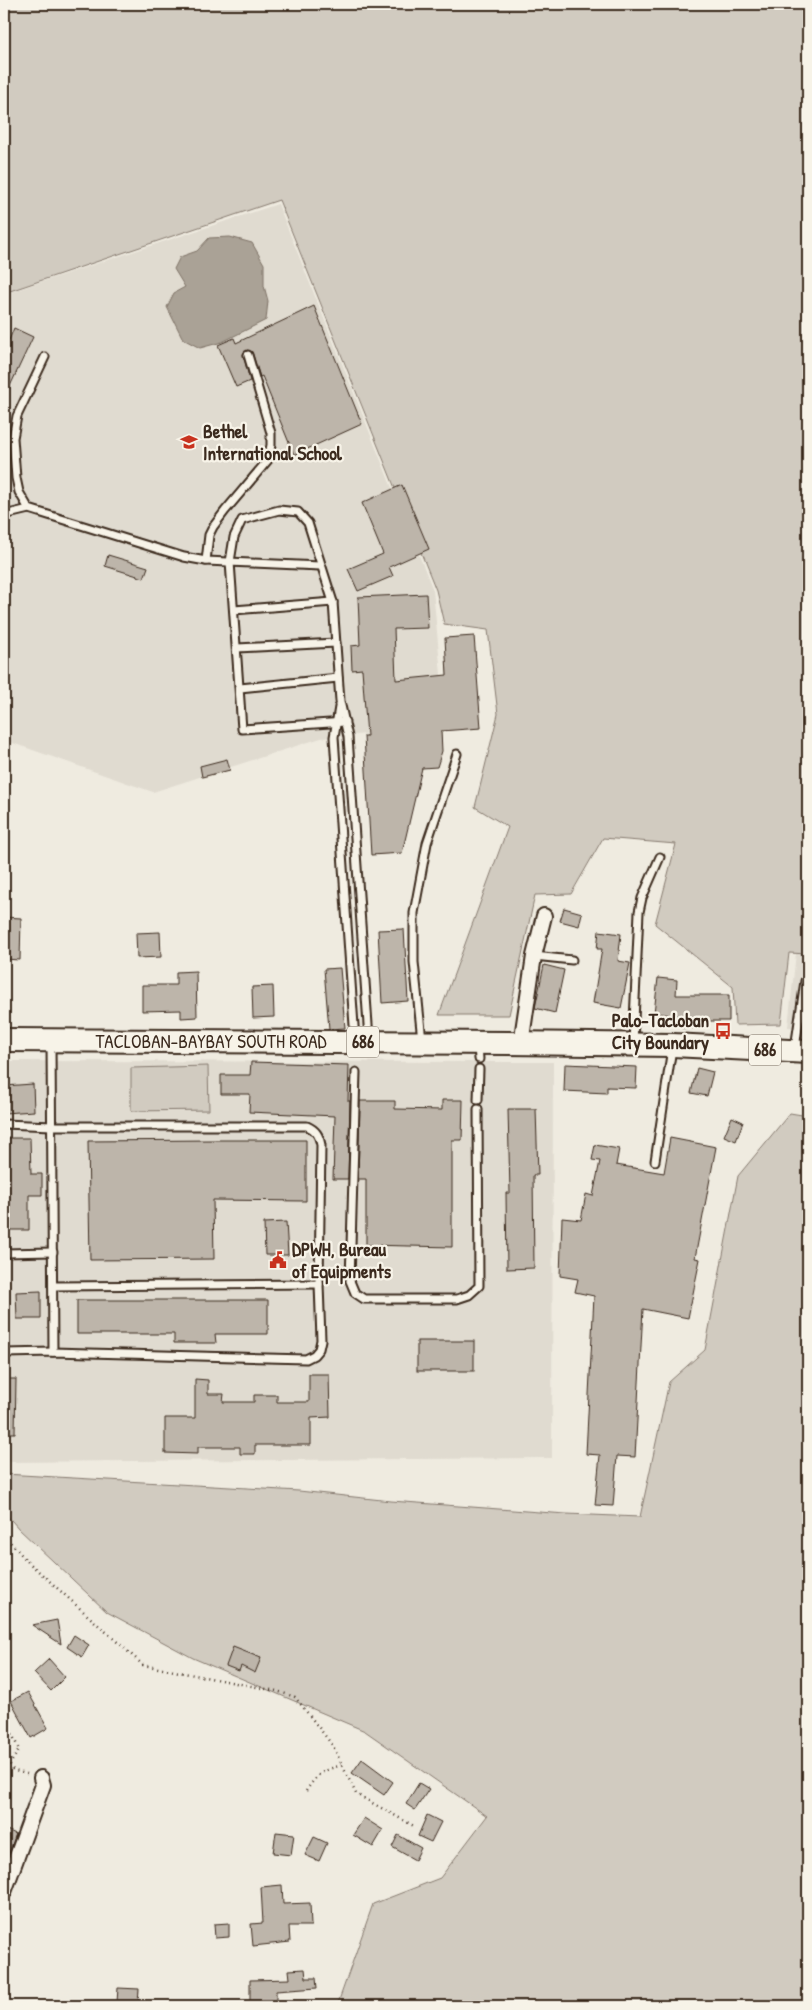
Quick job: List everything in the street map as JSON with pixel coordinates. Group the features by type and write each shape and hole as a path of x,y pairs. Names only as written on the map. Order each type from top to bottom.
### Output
{"main road":[{"name":"TACLOBAN-BAYBAY SOUTH ROAD","path":"4,1040 422,1042 478,1051 521,1044 672,1046 802,1051"}],"street":[{"path":"521,1044 534,956 544,916"},
{"path":"4,1892 43,1785 41,1778"}],"lane":[{"path":"206,561 209,535 213,527 268,460 272,446 271,433 248,355"},
{"path":"29,509 19,492 13,438 17,416 45,357"},
{"path":"4,515 29,509 184,558 206,561 320,566"},
{"path":"345,722 242,730 230,562 234,537 242,520 279,510 298,512 308,524 332,602 340,702 345,722 348,737 362,1042"},
{"path":"234,610 332,602"},
{"path":"237,648 336,643"},
{"path":"240,688 338,678"},
{"path":"340,702 334,737 362,1042"},
{"path":"422,1042 414,962 414,913 427,843 457,754"},
{"path":"633,1046 639,912 642,898 660,857"},
{"path":"534,956 572,960"},
{"path":"802,1051 799,1018 805,1002 805,981 808,981"},
{"path":"799,1018 808,1019"},
{"path":"51,1040 53,1352"},
{"path":"655,1161 672,1046"},
{"path":"478,1100 479,1069"},
{"path":"356,1072 350,1281 355,1293 364,1299 457,1299 469,1295 479,1286 478,1108"},
{"path":"4,1124 52,1126 307,1126 319,1136 321,1145 318,1284 321,1340 319,1349 314,1355 306,1358 53,1352 4,1354"},
{"path":"4,1253 53,1252"},
{"path":"53,1286 318,1284"}],"path":[{"path":"4,1536 27,1561 143,1665 278,1691 295,1698 333,1746 356,1794 414,1826"},
{"path":"4,1716 19,1750 10,1767 12,1770 41,1778"},
{"path":"306,1791 316,1776 322,1771 343,1765"}],"shaded area":[{"path":"4,4 808,4 808,954 789,953 781,1024 735,1025 733,987 655,924 676,844 603,838 571,894 535,895 509,1015 439,1015 508,827 475,807 498,714 488,630 444,624 436,590 279,200 4,293"},
{"name":"Bethel International School","path":"278,204 433,590 446,727 321,738 153,792 4,740 4,294"},
{"path":"230,237 252,243 264,264 264,286 268,301 266,320 222,342 200,348 183,339 167,307 174,293 185,287 174,269 180,257 197,251 209,238"},
{"path":"796,953 808,954 808,1029 788,1027"},
{"name":"DPWH, Bureau of Equipments","path":"4,1061 553,1062 552,1458 4,1462"},
{"path":"208,1066 209,1110 131,1111 131,1068"},
{"path":"790,1113 808,1116 808,2006 337,2006 373,1904 440,1878 487,1816 365,1731 193,1658 107,1612 19,1529 4,1512 4,1474 299,1491 391,1501 566,1514 640,1517 669,1382 705,1350 738,1176"}],"building":[{"path":"314,306 362,424 294,455 262,376 260,377 252,352 247,350 243,354 250,381 236,387 218,345 234,338 236,343"},
{"path":"14,328 33,337 4,399 4,338 9,340"},
{"path":"402,485 429,549 389,567 393,576 358,591 348,569 383,554 362,503"},
{"path":"108,555 148,567 144,578 105,566"},
{"path":"426,594 428,628 394,629 396,680 447,675 445,638 474,636 481,728 441,731 442,751 437,767 422,768 402,853 371,855 364,736 367,736 362,669 352,670 351,646 360,645 358,597"},
{"path":"227,759 230,770 202,777 200,766"},
{"path":"564,908 582,913 579,926 560,921"},
{"path":"4,917 21,918 20,960 4,959"},
{"path":"404,929 408,1001 382,1003 378,930"},
{"path":"599,931 621,934 618,961 630,963 621,1008 593,1003 602,949 597,949"},
{"path":"160,932 161,957 137,958 136,933"},
{"path":"544,965 564,970 555,1013 535,1008"},
{"path":"340,968 345,1028 329,1029 324,969"},
{"path":"196,971 197,1017 181,1018 181,1010 142,1011 142,985 176,985 176,972"},
{"path":"658,978 677,980 676,995 729,995 729,1021 702,1021 702,1028 681,1028 681,1016 654,1013"},
{"path":"273,986 274,1017 253,1018 252,987"},
{"path":"251,1062 349,1065 348,1179 333,1179 335,1116 249,1112 250,1094 221,1094 221,1075 250,1075"},
{"path":"565,1064 637,1067 636,1088 607,1087 607,1093 564,1091"},
{"path":"697,1068 713,1072 707,1096 691,1093"},
{"path":"33,1084 34,1111 4,1113 4,1086"},
{"path":"442,1100 463,1100 462,1140 452,1140 452,1247 366,1245 366,1179 358,1179 360,1101 395,1101 395,1109 442,1110"},
{"path":"508,1109 536,1109 538,1175 533,1175 534,1268 507,1269 506,1193 510,1193"},
{"path":"732,1117 743,1122 736,1141 724,1136"},
{"path":"4,1138 30,1138 31,1174 42,1174 42,1195 29,1195 29,1230 4,1230"},
{"path":"670,1138 716,1147 695,1258 700,1259 688,1318 643,1309 635,1457 617,1456 613,1506 595,1505 600,1455 586,1454 594,1296 575,1292 578,1279 560,1276 562,1218 581,1220 586,1194 593,1196 600,1161 592,1160 595,1145 619,1149 616,1165 664,1173"},
{"path":"306,1140 306,1201 213,1200 214,1259 90,1260 88,1141"},
{"path":"286,1222 288,1255 265,1255 264,1223"},
{"path":"41,1291 41,1319 17,1319 16,1292"},
{"path":"77,1300 268,1300 268,1334 215,1334 216,1343 174,1343 174,1334 77,1334"},
{"path":"417,1341 474,1341 474,1371 417,1371"},
{"path":"309,1374 329,1374 330,1417 311,1418 311,1445 255,1445 255,1454 240,1454 240,1447 198,1447 198,1454 165,1453 165,1418 195,1418 195,1379 208,1380 208,1394 224,1394 223,1402 254,1402 254,1395 277,1395 277,1402 309,1402"},
{"path":"4,1379 16,1379 15,1433 4,1433"},
{"path":"57,1620 61,1644 32,1625"},
{"path":"74,1635 89,1645 82,1657 67,1647"},
{"path":"233,1647 261,1658 255,1673 241,1666 239,1671 226,1666"},
{"path":"49,1659 65,1677 51,1691 34,1673"},
{"path":"28,1692 48,1728 31,1738 11,1701"},
{"path":"362,1759 393,1782 384,1795 352,1773"},
{"path":"419,1783 429,1789 415,1810 406,1804"},
{"path":"427,1815 441,1822 431,1842 418,1836"},
{"path":"364,1818 383,1830 373,1847 353,1835"},
{"path":"4,1829 16,1834 9,1853 4,1852"},
{"path":"276,1832 294,1834 291,1855 273,1853"},
{"path":"398,1835 421,1848 415,1860 392,1847"},
{"path":"314,1837 327,1843 319,1861 305,1855"},
{"path":"282,1885 283,1904 310,1903 311,1926 289,1926 290,1942 253,1946 251,1924 263,1923 261,1887"},
{"path":"229,1923 229,1937 215,1938 214,1924"},
{"path":"305,1969 306,1978 316,1978 317,1988 276,1991 276,2002 250,2003 250,1980 290,1979 289,1970"},
{"path":"118,1988 139,1989 138,2003 117,2002"}],"place":[{"name":"Bethel International School","path":"189,442"},
{"name":"Palo-Tacloban City Boundary","path":"723,1031"},
{"name":"DPWH, Bureau of Equipments","path":"278,1260"}]}
